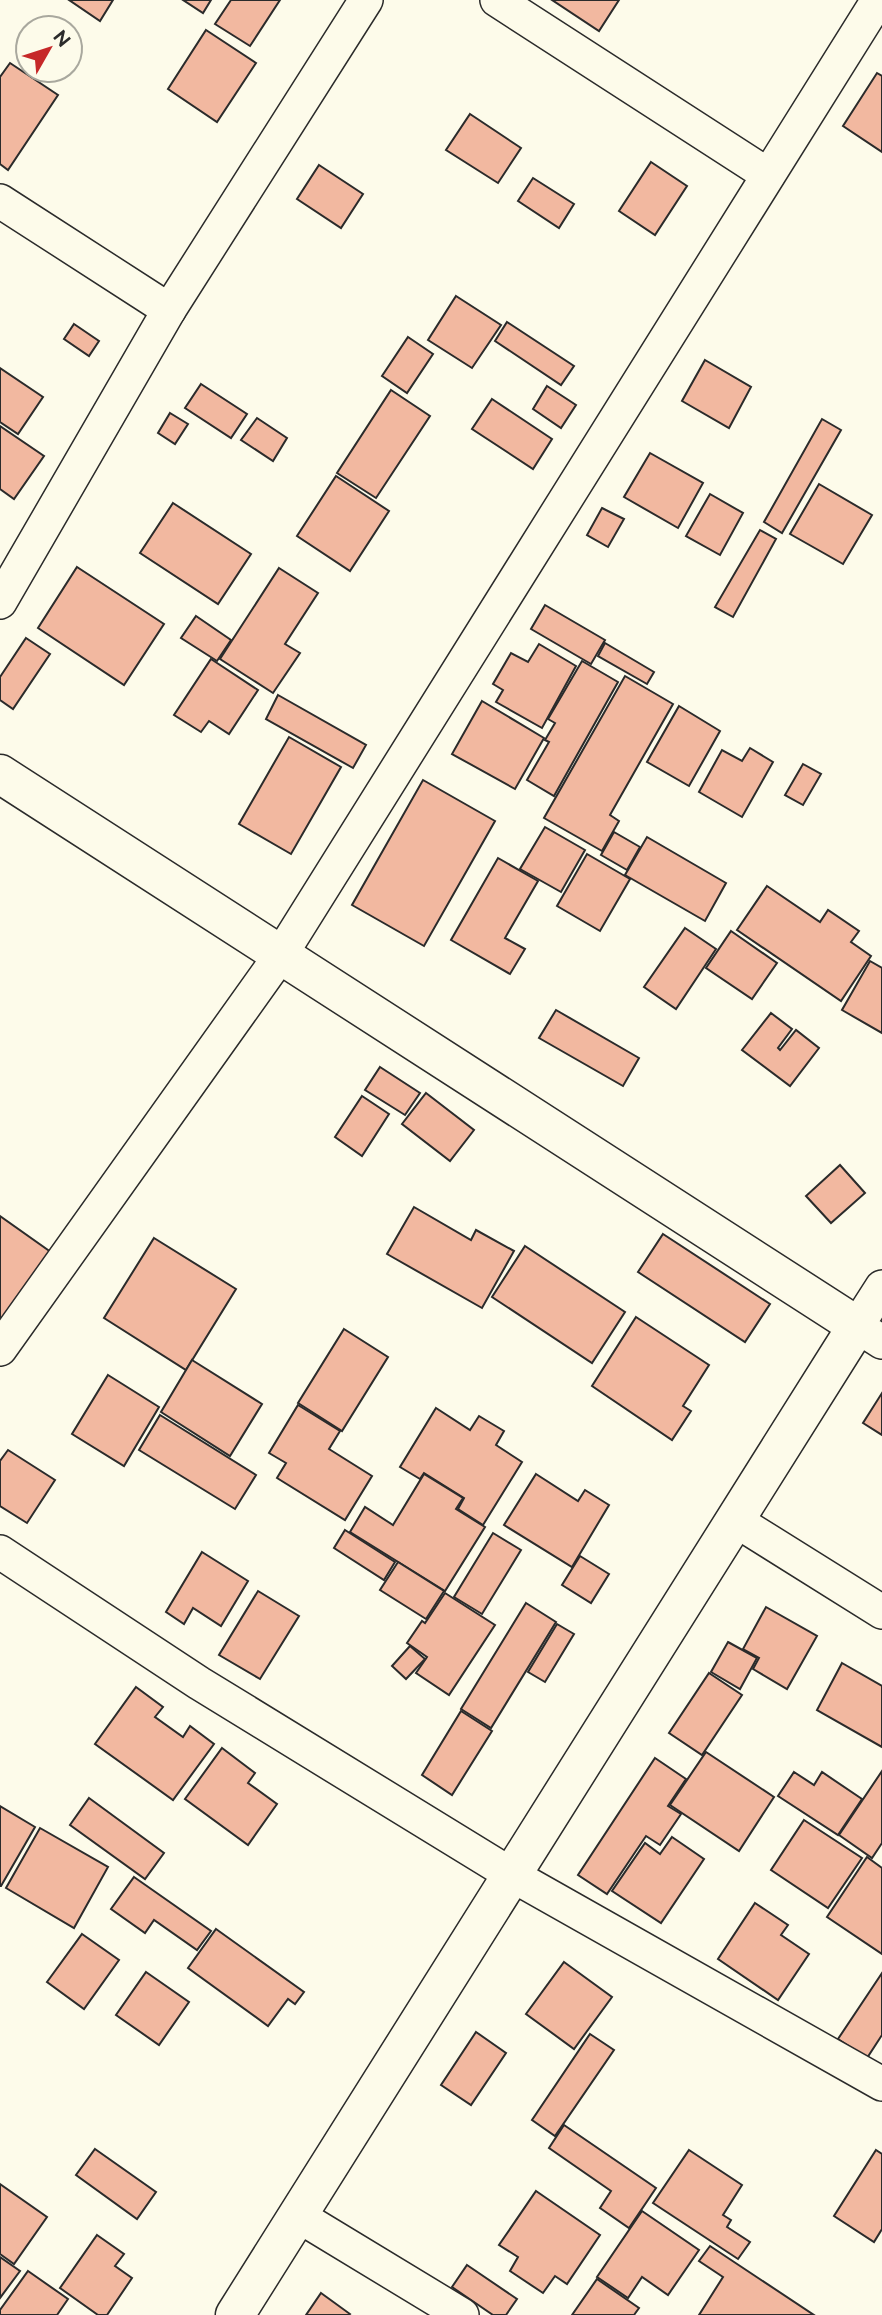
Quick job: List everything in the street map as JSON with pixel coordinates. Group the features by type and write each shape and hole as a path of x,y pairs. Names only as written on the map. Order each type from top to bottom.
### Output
{"street":[{"path":"0,602 169,310 366,0"},
{"path":"497,0 768,175"},
{"path":"0,1349 280,956 878,0"},
{"path":"0,201 169,310"},
{"path":"0,774 869,1334"},
{"path":"235,2315 735,1520 869,1334 882,1287"},
{"path":"735,1520 882,1612"},
{"path":"0,1552 199,1683 512,1875 882,2084"},
{"path":"298,2215 463,2315"}],"building":[{"path":"69,0 113,0 100,21"},
{"path":"183,0 211,0 203,13"},
{"path":"231,0 280,0 250,46 215,24"},
{"path":"552,0 619,0 599,31"},
{"path":"206,30 256,63 217,122 168,89"},
{"path":"10,63 14,66 14,84 42,84 58,95 8,170 0,164 0,77"},
{"path":"877,73 882,76 882,152 843,126"},
{"path":"470,114 521,148 498,183 446,150"},
{"path":"651,162 687,186 655,235 619,211"},
{"path":"319,165 363,194 341,228 297,199"},
{"path":"533,178 574,204 559,228 518,201"},
{"path":"456,296 501,325 472,368 428,340"},
{"path":"507,322 574,366 561,385 495,341"},
{"path":"74,324 99,341 89,356 64,339"},
{"path":"408,337 433,354 407,393 382,376"},
{"path":"705,360 751,387 729,428 682,401"},
{"path":"0,368 43,397 18,434 0,422"},
{"path":"201,384 247,414 231,438 185,408"},
{"path":"547,386 576,405 561,428 533,409"},
{"path":"391,390 430,416 376,498 337,473"},
{"path":"492,399 552,439 533,469 472,429"},
{"path":"170,413 188,424 175,444 158,433"},
{"path":"257,418 287,438 273,461 241,440"},
{"path":"822,419 841,430 782,533 764,522"},
{"path":"0,426 44,456 14,499 0,489"},
{"path":"650,453 703,483 678,528 624,497"},
{"path":"336,476 389,511 350,571 297,536"},
{"path":"819,484 872,515 843,564 790,534"},
{"path":"710,494 743,513 720,555 686,536"},
{"path":"173,503 251,554 218,604 140,553"},
{"path":"602,508 624,519 608,547 587,535"},
{"path":"760,530 776,539 733,617 715,607"},
{"path":"77,567 164,624 124,685 38,628"},
{"path":"279,568 318,593 285,644 300,653 273,693 220,659"},
{"path":"545,605 605,640 591,664 531,629"},
{"path":"196,616 231,640 217,661 181,638"},
{"path":"26,638 50,654 13,709 0,700 0,677"},
{"path":"605,643 654,672 647,684 598,656"},
{"path":"539,644 576,666 542,728 496,702 503,690 493,684 511,653 528,662"},
{"path":"211,659 258,690 229,734 209,721 201,732 174,715"},
{"path":"582,661 618,682 554,796 527,780 549,742 545,740 555,723 548,719"},
{"path":"625,676 673,704 610,815 619,821 602,851 544,818"},
{"path":"278,695 366,745 353,768 266,719"},
{"path":"482,701 544,738 515,789 452,754"},
{"path":"679,706 720,731 689,786 647,762"},
{"path":"289,737 341,767 291,854 239,824"},
{"path":"750,748 773,762 742,817 699,792 722,750 742,761"},
{"path":"803,764 821,774 803,805 785,795"},
{"path":"423,780 495,821 424,946 352,905"},
{"path":"545,827 585,850 561,892 520,869"},
{"path":"614,832 640,847 627,870 601,855"},
{"path":"647,837 726,883 705,921 625,875"},
{"path":"587,854 630,879 600,931 557,906"},
{"path":"498,858 538,881 505,938 525,949 510,974 451,940"},
{"path":"767,886 820,922 828,910 859,931 851,942 871,956 841,1001 737,930"},
{"path":"685,928 716,949 676,1009 644,987"},
{"path":"731,931 777,963 752,999 706,968"},
{"path":"870,961 882,968 882,1033 842,1010"},
{"path":"556,1010 639,1058 623,1086 539,1038"},
{"path":"771,1013 792,1029 778,1048 780,1050 796,1030 819,1048 790,1086 742,1050"},
{"path":"380,1067 420,1093 405,1115 365,1090"},
{"path":"426,1093 474,1130 450,1161 402,1124"},
{"path":"362,1096 389,1114 362,1156 335,1137"},
{"path":"840,1165 865,1193 831,1223 806,1196"},
{"path":"414,1207 471,1240 476,1230 514,1251 482,1308 387,1254"},
{"path":"0,1216 55,1255 7,1324 0,1319"},
{"path":"663,1234 770,1304 745,1342 638,1272"},
{"path":"154,1238 236,1289 186,1370 104,1318"},
{"path":"525,1246 625,1312 592,1363 492,1297"},
{"path":"636,1317 709,1365 683,1406 691,1411 672,1440 592,1386"},
{"path":"344,1329 388,1357 342,1431 298,1403"},
{"path":"192,1360 262,1404 230,1456 161,1412"},
{"path":"108,1375 159,1407 124,1466 72,1434"},
{"path":"882,1393 882,1435 863,1423"},
{"path":"298,1405 340,1431 329,1449 372,1476 345,1520 277,1478 286,1463 269,1453"},
{"path":"436,1408 470,1430 479,1416 504,1431 496,1445 522,1462 483,1525 458,1509 464,1498 424,1473 420,1479 400,1467"},
{"path":"160,1415 256,1475 235,1509 139,1450"},
{"path":"8,1450 55,1480 27,1523 0,1506 0,1461"},
{"path":"424,1474 463,1498 456,1509 485,1527 445,1591 350,1532 365,1507 393,1525"},
{"path":"536,1474 578,1501 585,1490 609,1505 572,1567 504,1525"},
{"path":"345,1530 395,1562 384,1580 334,1548"},
{"path":"493,1533 521,1550 482,1614 454,1597"},
{"path":"202,1552 248,1581 221,1626 193,1608 184,1624 166,1612"},
{"path":"580,1556 609,1574 591,1603 562,1585"},
{"path":"398,1562 444,1591 426,1619 380,1590"},
{"path":"258,1591 299,1616 260,1679 219,1655"},
{"path":"445,1593 495,1625 449,1695 416,1673 427,1657 407,1643 422,1621 425,1623"},
{"path":"526,1603 556,1622 491,1728 461,1709"},
{"path":"766,1607 817,1636 787,1689 753,1669 759,1658 743,1649"},
{"path":"557,1624 574,1634 545,1682 528,1672"},
{"path":"728,1642 757,1658 740,1689 711,1672"},
{"path":"410,1646 425,1659 406,1679 392,1666"},
{"path":"842,1663 882,1686 882,1747 817,1710"},
{"path":"709,1673 742,1695 702,1755 669,1733"},
{"path":"136,1687 163,1707 155,1717 183,1737 190,1726 214,1744 173,1800 95,1744"},
{"path":"461,1711 492,1731 452,1795 422,1775"},
{"path":"222,1748 255,1773 248,1783 277,1804 248,1845 185,1799"},
{"path":"706,1752 774,1797 739,1851 670,1805"},
{"path":"655,1758 686,1779 668,1806 681,1814 660,1845 646,1836 607,1894 578,1875"},
{"path":"882,1771 882,1843 872,1858 839,1835"},
{"path":"794,1772 814,1785 822,1772 862,1799 838,1835 778,1796"},
{"path":"89,1798 164,1853 145,1879 70,1825"},
{"path":"0,1806 35,1827 1,1886 0,1886"},
{"path":"804,1820 862,1858 828,1908 771,1870"},
{"path":"40,1828 108,1867 74,1928 6,1888"},
{"path":"672,1837 704,1859 661,1923 612,1891 645,1843 660,1854"},
{"path":"867,1857 882,1868 882,1954 827,1917"},
{"path":"134,1877 211,1931 197,1950 154,1920 145,1933 111,1909"},
{"path":"755,1903 788,1925 781,1935 809,1954 778,2000 718,1959"},
{"path":"216,1929 304,1992 295,2004 288,1999 268,2026 188,1968"},
{"path":"82,1934 119,1960 84,2009 47,1982"},
{"path":"564,1962 612,1997 574,2049 526,2014"},
{"path":"146,1972 189,2002 159,2045 116,2015"},
{"path":"882,1973 882,2035 867,2058 838,2039"},
{"path":"476,2032 506,2053 471,2105 441,2085"},
{"path":"590,2034 614,2050 555,2136 532,2120"},
{"path":"564,2125 656,2188 629,2228 600,2208 611,2191 549,2148"},
{"path":"95,2149 156,2192 137,2219 76,2175"},
{"path":"689,2150 742,2185 723,2215 731,2220 727,2227 750,2242 738,2259 653,2203"},
{"path":"876,2150 882,2154 882,2229 874,2242 834,2216"},
{"path":"0,2184 47,2217 14,2264 0,2254"},
{"path":"536,2191 600,2235 567,2284 555,2276 543,2293 510,2271 518,2257 499,2245"},
{"path":"642,2211 699,2250 668,2295 642,2277 628,2298 597,2277"},
{"path":"97,2235 124,2254 115,2266 132,2278 107,2315 98,2315 60,2288"},
{"path":"710,2246 814,2315 699,2315 723,2277 699,2261"},
{"path":"0,2257 20,2271 0,2298"},
{"path":"467,2265 517,2299 506,2315 493,2315 452,2287"},
{"path":"28,2271 68,2299 57,2315 0,2315 0,2310"},
{"path":"597,2279 639,2308 634,2315 572,2315"},
{"path":"321,2293 350,2314 306,2315"}]}
